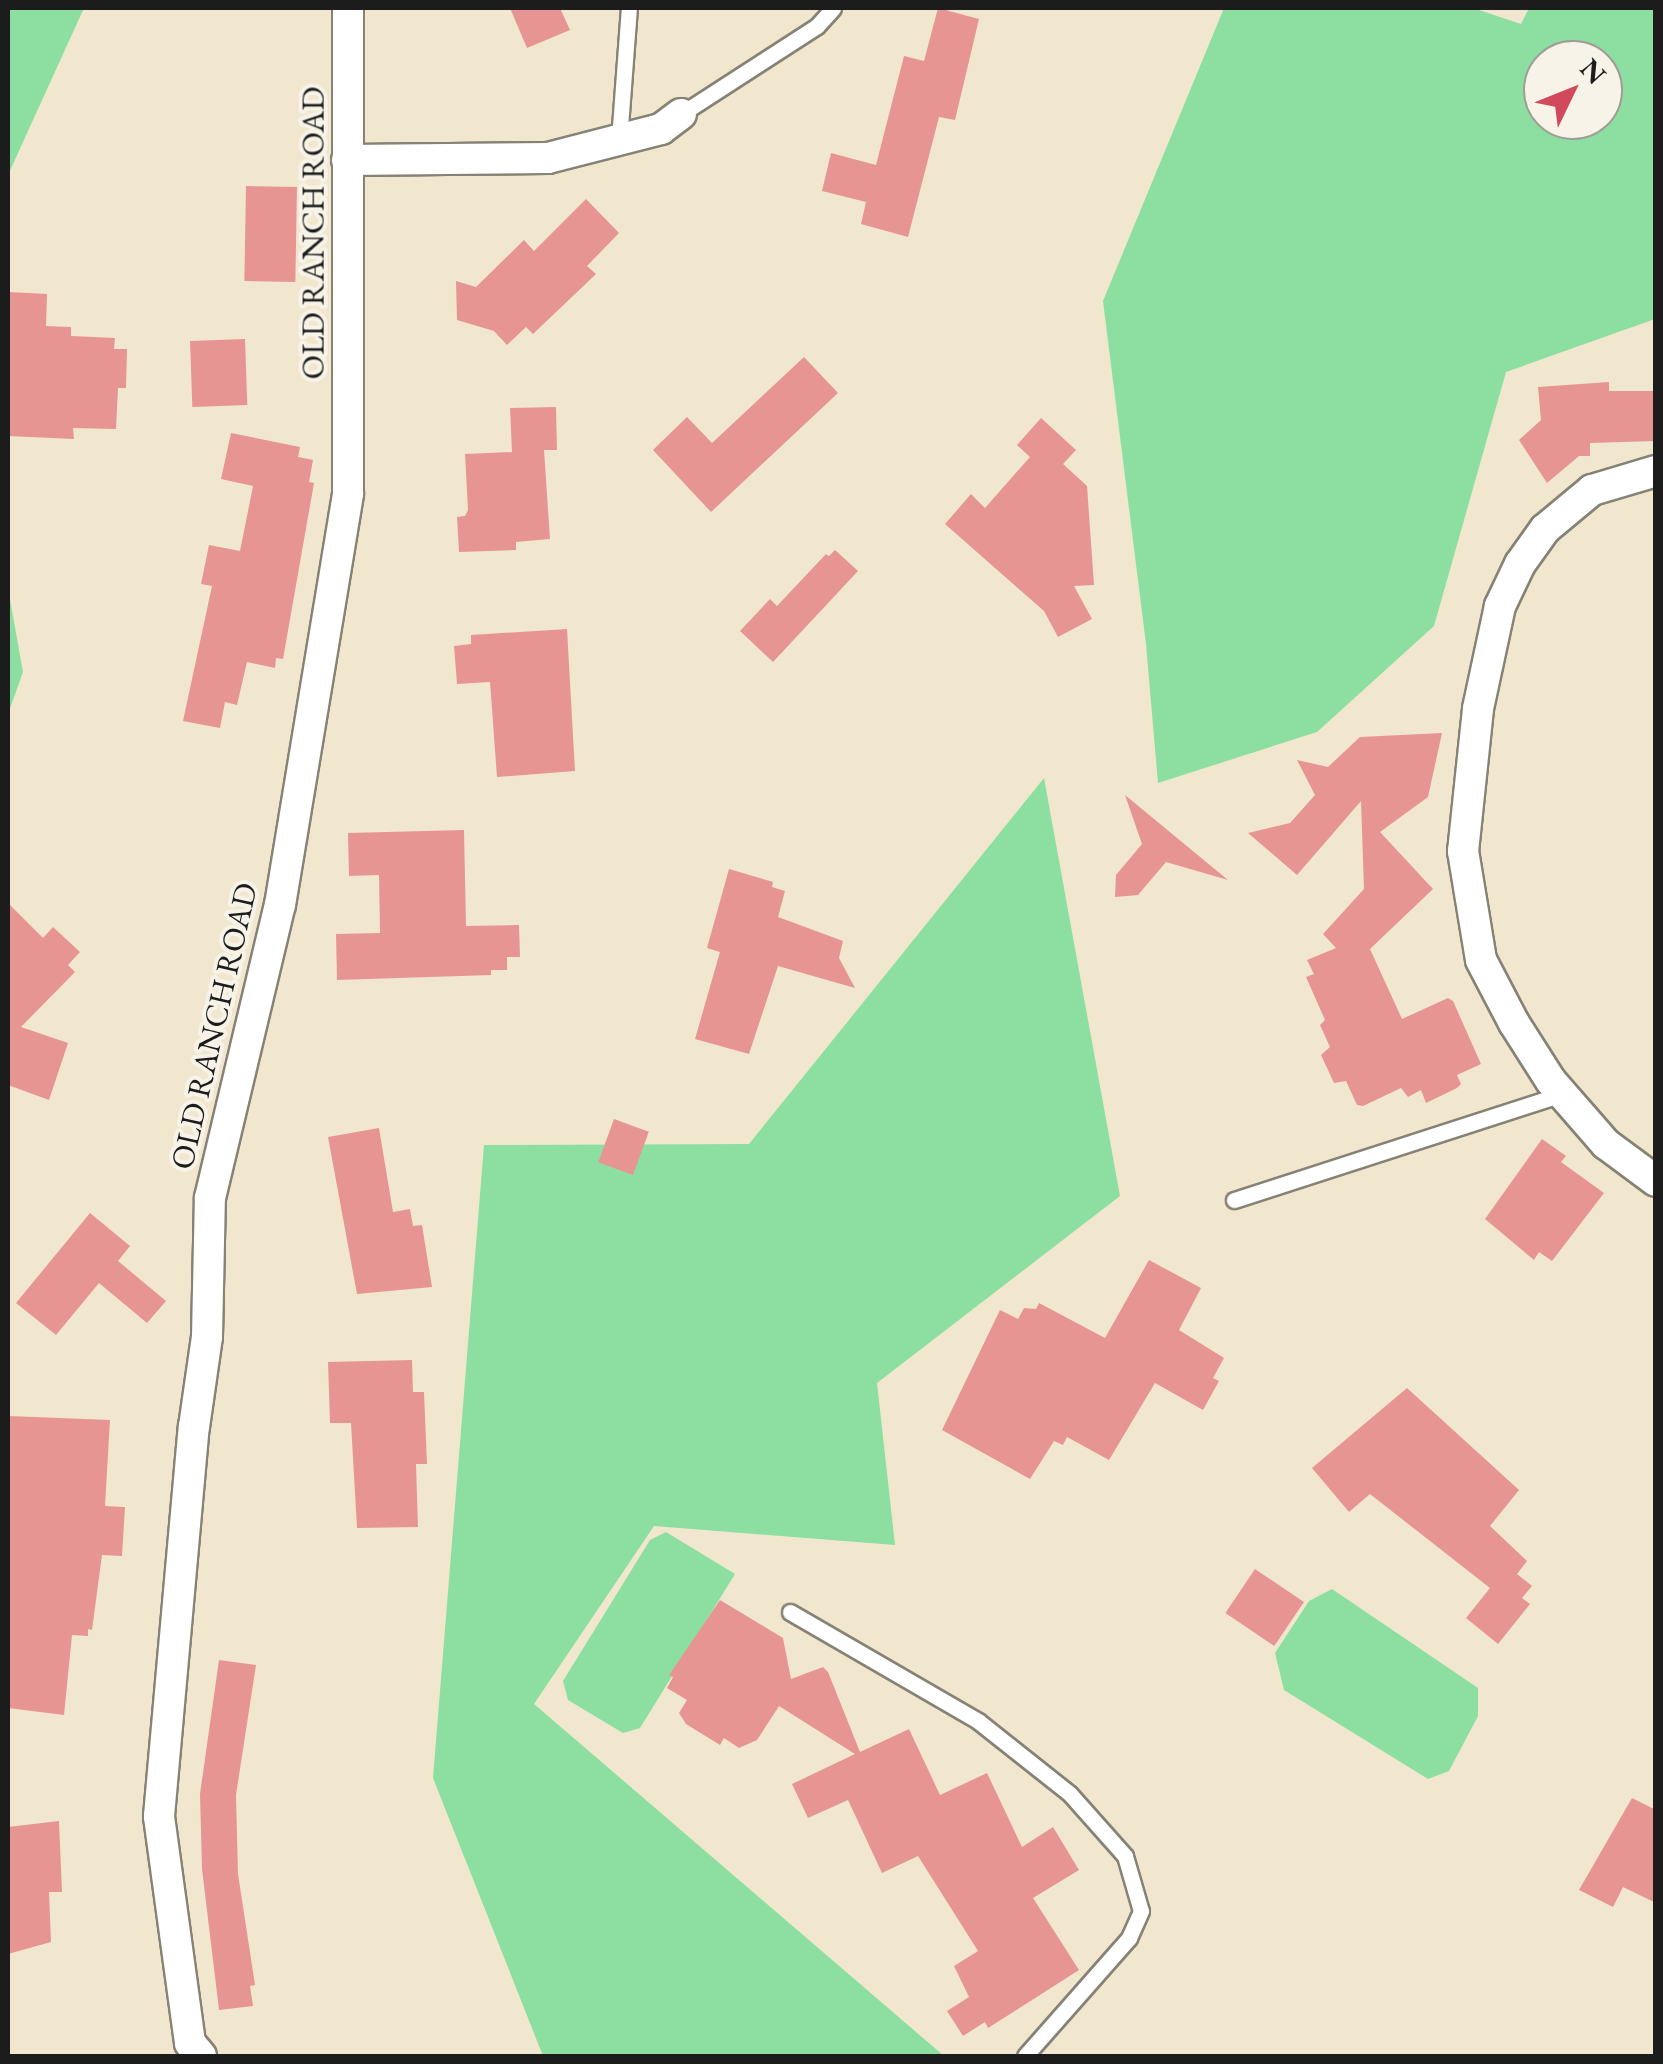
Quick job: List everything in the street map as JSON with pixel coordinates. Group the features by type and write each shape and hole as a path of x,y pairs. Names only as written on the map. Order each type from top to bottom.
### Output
{"street":[{"name":"OLD RANCH ROAD","path":"201,2056 190,2043 159,1816 194,1427 207,1337 210,1198 280,905 348,494 348,8"},
{"path":"348,160 548,158 661,130 681,114"},
{"path":"1656,470 1592,490 1545,530 1520,564 1500,606 1478,709 1463,851 1481,960 1514,1023 1562,1094 1606,1144 1656,1181"}],"lane":[{"path":"619,140 629,8"},
{"path":"681,114 817,26 833,8"},
{"path":"1234,1200 1562,1094"},
{"path":"790,1612 978,1721 1070,1794 1125,1856 1141,1911 1129,1938 1026,2056"}],"green space":[{"path":"8,8 84,8 8,175"},
{"path":"1224,8 1473,8 1521,24 1529,8 1655,8 1655,319 1506,372 1434,626 1317,732 1158,783 1146,644 1103,301"},
{"path":"8,588 23,672 8,714"},
{"path":"1044,778 1120,1196 877,1383 895,1545 654,1526 534,1704 944,2056 543,2056 433,1778 484,1145 749,1144"},
{"path":"666,1532 735,1574 640,1728 623,1733 568,1700 563,1681 650,1540"},
{"path":"1332,1589 1478,1688 1478,1716 1449,1771 1428,1779 1284,1690 1275,1653 1309,1601"}],"building":[{"path":"510,8 560,8 570,30 527,48"},
{"path":"938,8 979,19 955,120 939,117 908,237 861,224 866,202 822,191 831,153 876,165 904,56 924,61"},
{"path":"246,186 297,187 295,282 244,281"},
{"path":"586,199 619,233 587,266 596,274 533,334 526,327 507,345 494,331 457,320 456,281 476,287 524,240 534,251"},
{"path":"8,292 47,294 46,326 71,327 71,336 115,338 114,349 127,349 126,388 118,388 116,429 73,428 74,439 8,436"},
{"path":"245,339 247,405 192,407 190,341"},
{"path":"804,357 838,393 711,512 653,450 687,417 712,443"},
{"path":"1609,382 1609,391 1656,391 1656,441 1590,443 1590,456 1579,456 1547,483 1519,440 1541,420 1538,387"},
{"path":"556,407 557,450 544,450 550,539 516,542 516,550 459,552 457,517 465,516 468,510 465,454 512,452 510,408"},
{"path":"1041,418 1076,450 1063,464 1087,486 1094,585 1074,586 1092,619 1058,637 1044,611 945,524 971,494 985,508 1030,457 1017,445"},
{"path":"231,433 300,447 298,457 313,460 309,482 314,483 283,659 276,658 275,668 247,662 237,705 225,702 220,728 183,721 212,586 201,584 209,545 240,551 253,486 221,479"},
{"path":"835,550 858,571 773,662 740,631 770,599 777,606 826,554 829,556"},
{"path":"567,629 575,771 497,777 490,682 457,684 454,646 471,644 471,635"},
{"path":"1442,733 1428,797 1380,832 1433,889 1370,949 1402,1019 1448,998 1453,1001 1481,1064 1457,1075 1461,1084 1457,1088 1426,1103 1421,1090 1408,1097 1401,1088 1363,1106 1357,1105 1346,1081 1334,1083 1321,1055 1330,1047 1320,1025 1325,1020 1306,977 1314,974 1307,960 1336,948 1323,934 1364,889 1361,801 1297,875 1248,833 1290,823 1315,795 1297,760 1328,767 1360,737"},
{"path":"1125,795 1228,880 1166,862 1138,895 1115,897 1116,875 1142,844"},
{"path":"464,830 466,926 519,925 520,957 507,957 507,970 491,970 491,975 337,980 336,934 380,933 379,875 349,876 348,833"},
{"path":"729,869 773,882 772,887 785,891 778,917 843,941 839,958 855,988 778,966 749,1054 695,1039 720,952 707,948"},
{"path":"8,903 43,938 53,927 80,952 68,965 75,972 21,1027 68,1043 49,1100 8,1085"},
{"path":"614,1119 649,1132 633,1175 598,1162"},
{"path":"379,1128 393,1212 410,1209 413,1226 422,1225 432,1287 357,1294 328,1137"},
{"path":"1542,1139 1566,1156 1561,1162 1604,1193 1552,1261 1539,1252 1534,1260 1485,1219"},
{"path":"90,1213 130,1246 118,1261 166,1301 147,1323 99,1283 56,1335 16,1303"},
{"path":"1149,1260 1201,1288 1179,1330 1224,1358 1213,1378 1219,1381 1203,1410 1155,1383 1109,1460 1067,1437 1063,1445 1054,1441 1030,1479 942,1430 1000,1310 1018,1319 1024,1308 1036,1309 1039,1303 1105,1338"},
{"path":"412,1360 413,1392 424,1392 427,1464 416,1464 418,1527 357,1528 351,1423 330,1423 328,1362"},
{"path":"1407,1388 1519,1490 1490,1526 1527,1561 1517,1574 1532,1586 1522,1598 1530,1604 1498,1644 1466,1618 1490,1588 1370,1494 1349,1512 1312,1468"},
{"path":"8,1416 110,1420 105,1506 125,1507 122,1556 102,1555 92,1630 88,1629 88,1636 72,1635 64,1715 8,1708"},
{"path":"1255,1569 1304,1602 1274,1646 1225,1613"},
{"path":"720,1600 783,1638 791,1679 823,1667 828,1672 860,1752 909,1729 940,1795 987,1773 1022,1847 1053,1827 1079,1870 1033,1898 1079,1970 988,2028 985,2022 963,2036 947,2011 969,1997 954,1966 978,1951 918,1856 882,1873 848,1800 808,1818 792,1784 855,1754 779,1706 757,1740 739,1748 724,1738 720,1745 686,1724 679,1713 687,1700 667,1688 673,1677 669,1675"},
{"path":"219,1660 256,1665 236,1795 238,1874 255,1985 250,1986 253,2006 219,2010 202,1869 200,1794"},
{"path":"1632,1798 1656,1810 1656,1903 1623,1887 1613,1907 1579,1890"},
{"path":"59,1821 62,1892 49,1892 51,1942 8,1954 8,1827"}]}
